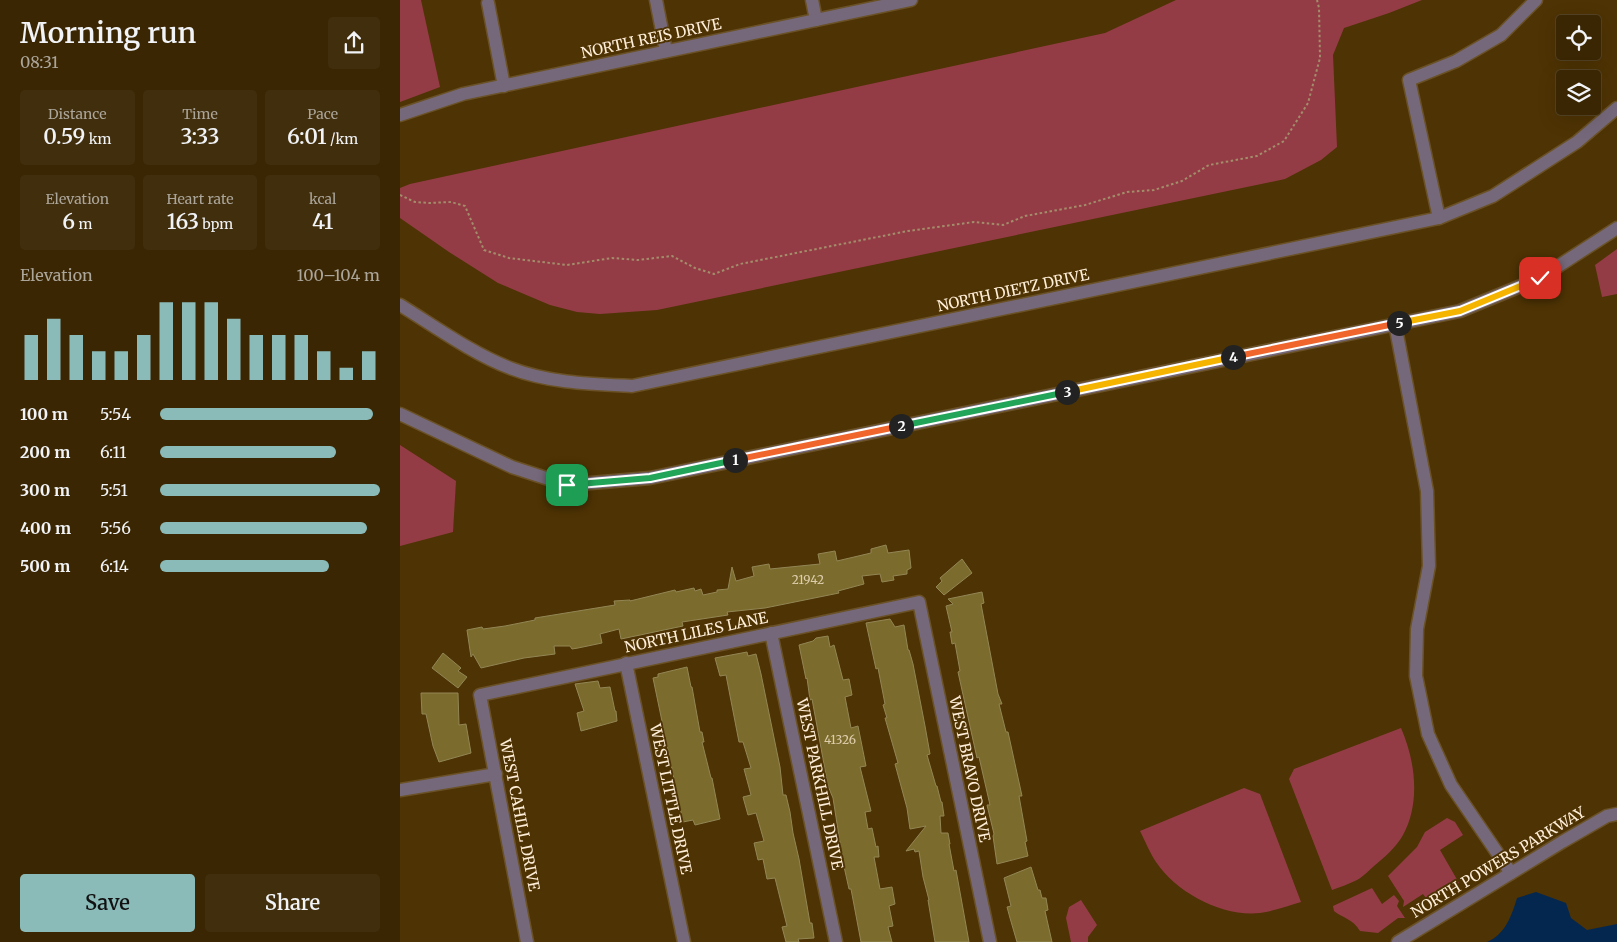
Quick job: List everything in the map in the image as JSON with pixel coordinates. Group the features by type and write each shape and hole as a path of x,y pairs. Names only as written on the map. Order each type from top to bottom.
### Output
{"street":[{"path":"656,0 666,51"},
{"path":"812,0 816,20"},
{"name":"NORTH REIS DRIVE","path":"400,115 463,94 911,0"},
{"path":"1440,218 1409,80 1456,62 1501,34 1536,0"},
{"path":"488,3 504,86"},
{"name":"NORTH DIETZ DRIVE","path":"400,305 468,347 510,368 579,384 632,386 1440,218 1494,196 1577,142 1617,108"},
{"path":"400,414 512,467 567,485 650,478 1460,311 1540,278 1617,228"},
{"path":"1395,324 1427,491 1429,566 1417,629 1416,676 1428,734 1451,785 1511,873"},
{"name":"NORTH LILES LANE","path":"480,695 919,602"},
{"name":"WEST BRAVO DRIVE","path":"919,602 990,942"},
{"name":"WEST PARKHILL DRIVE","path":"771,633 836,942"},
{"name":"WEST LITTLE DRIVE","path":"626,663 684,942"},
{"name":"WEST CAHILL DRIVE","path":"480,695 527,942"},
{"path":"400,790 496,774"},
{"name":"NORTH POWERS PARKWAY","path":"1398,942 1606,816 1617,814"}],"path":[{"path":"400,195 415,202 430,204 451,202 465,206 484,250 510,258 567,265 612,258 638,260 672,256 695,268 714,274 749,262 908,231 974,222 1003,225 1025,216 1085,205 1127,192 1154,190 1182,181 1209,165 1257,156 1284,141 1308,103 1320,58 1319,8 1317,0"}],"shaded area":[{"path":"400,0 421,0 440,87 400,102"},
{"path":"1176,0 1422,0 1344,28 1333,55 1337,147 1321,160 1285,179 657,310 600,314 577,312 550,305 498,283 400,218 400,188 410,184 1105,33"},
{"path":"1617,249 1617,294 1602,297 1595,265"},
{"path":"400,445 456,481 453,532 400,546"},
{"path":"1401,728 1413,767 1414,795 1409,822 1394,848 1382,859 1359,879 1332,890 1289,779 1294,769"},
{"path":"1244,788 1260,794 1301,902 1260,913 1245,913 1216,907 1202,901 1176,884 1165,873 1154,858 1140,831"},
{"path":"1447,818 1455,822 1463,835 1440,850 1459,883 1429,902 1423,894 1403,907 1404,901 1388,876 1417,847 1425,832"},
{"path":"1372,888 1382,904 1394,895 1399,901 1397,906 1405,918 1398,918 1378,933 1360,931 1351,921 1334,911 1333,906"},
{"path":"1081,900 1097,925 1088,937 1088,942 1071,942 1066,918 1069,907"}],"water":[{"path":"1536,892 1566,903 1571,918 1587,930 1617,924 1617,942 1487,942 1499,935 1507,924 1517,898"}],"building":[{"path":"886,545 888,553 909,550 911,568 907,570 907,574 893,576 894,580 882,582 880,574 862,576 864,584 838,591 839,593 765,608 727,612 728,615 682,622 683,626 621,639 619,629 600,634 602,643 572,649 570,646 554,646 555,654 524,658 481,668 473,654 471,657 467,630 505,626 535,620 535,618 615,605 614,601 630,601 675,590 676,592 694,588 695,591 701,589 703,595 717,592 717,590 728,589 732,567 736,581 754,576 752,567 769,564 770,569 820,564 818,554 835,551 837,561 871,553 871,549"},
{"path":"962,559 972,573 944,595 936,587 942,581 940,578"},
{"path":"982,592 984,603 981,604 998,694 1002,704 999,704 1006,732 1008,732 1022,796 1019,796 1028,856 997,864 994,834 987,805 990,805 979,757 977,758 958,672 960,671 955,643 952,644 950,632 952,632 946,606 953,604 948,599"},
{"path":"890,619 895,627 904,625 930,754 927,755 942,802 944,816 940,816 941,833 948,833 969,942 935,942 919,851 915,852 914,849 906,851 926,826 910,829 907,808 895,764 898,763 885,718 887,718 883,705 885,704 878,668 876,669 866,623"},
{"path":"828,636 830,647 834,645 843,680 849,679 852,695 845,697 851,728 858,726 866,766 860,767 871,811 865,812 868,829 872,828 876,847 878,846 879,857 874,857 880,889 892,887 895,904 889,906 893,926 888,927 892,942 861,942 851,889 849,889 843,862 833,798 828,786 812,699 810,700 799,645 813,641 816,638"},
{"path":"747,652 748,656 756,654 761,674 780,767 783,795 786,795 790,812 810,923 812,923 814,938 798,939 799,942 786,942 782,927 787,926 775,878 767,879 763,859 758,860 754,843 764,841 756,813 748,815 743,797 751,795 744,769 751,768 743,742 739,742 726,675 720,676 715,658"},
{"path":"443,653 461,668 458,671 467,677 458,688 432,668"},
{"path":"687,667 720,819 695,825 693,820 683,822 653,678 658,677 658,674"},
{"path":"598,681 600,688 610,687 617,721 581,731 577,713 584,711 575,684"},
{"path":"421,693 458,693 459,725 466,724 471,753 439,762 433,746 426,714 422,714"},
{"path":"1031,867 1038,890 1040,890 1042,898 1046,898 1048,910 1045,911 1052,942 1017,942 1010,918 1007,907 1011,906 1004,878"}],"route":[{"path":"567,485 650,478 1460,311 1540,278"}]}
